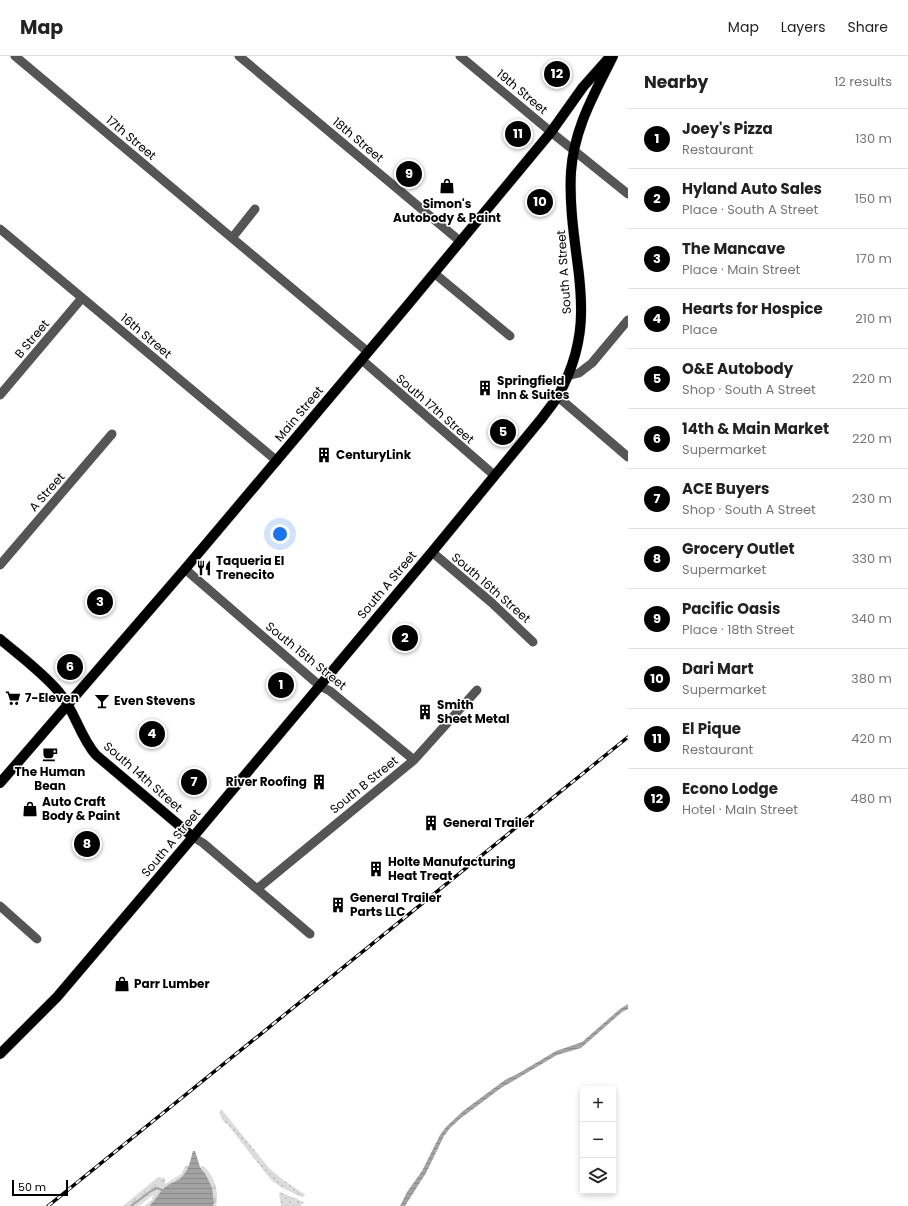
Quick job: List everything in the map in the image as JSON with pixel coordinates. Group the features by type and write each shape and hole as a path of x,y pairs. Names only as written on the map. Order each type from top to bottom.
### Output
{"main road":[{"name":"Main Street","path":"0,783 277,461 551,132 583,87 612,56"},
{"name":"South A Street","path":"0,1054 56,997 193,837 432,552 540,421 558,396 575,354 580,330 582,305 571,197 571,172 574,150 579,129 585,114 612,56"},
{"name":"South 14th Street","path":"0,639 43,676 60,693 86,742 96,755 193,837"}],"street":[{"name":"17th Street","path":"15,56 232,238 365,356"},
{"name":"18th Street","path":"239,56 460,242"},
{"name":"19th Street","path":"460,56 628,194"},
{"path":"232,238 256,209"},
{"name":"16th Street","path":"0,229 277,461"},
{"path":"434,273 510,336"},
{"name":"B Street","path":"0,395 82,298"},
{"path":"567,376 579,373 592,363 628,320"},
{"name":"South 17th Street","path":"365,356 494,476"},
{"path":"558,396 628,457"},
{"name":"A Street","path":"0,565 112,434"},
{"name":"South 16th Street","path":"432,552 492,603 533,642"},
{"name":"South 15th Street","path":"184,569 320,686 336,695 414,760"},
{"name":"South B Street","path":"258,889 414,760 477,690"},
{"name":"South 14th Street","path":"193,837 203,843 310,934"},
{"path":"0,906 37,939"}],"green space":[{"path":"222,1110 269,1168 305,1196 302,1197 293,1193 271,1180 228,1125 224,1122 219,1113"},
{"path":"188,1165 189,1167 184,1175 167,1185 149,1206 144,1206 152,1200 153,1195 139,1206 123,1206 158,1177 165,1179 165,1184 181,1174"},
{"path":"201,1166 210,1173 214,1181 217,1193 216,1206 213,1206 214,1203"},
{"path":"280,1192 304,1203 300,1206 281,1206"}],"shaded area":[{"path":"628,1004 628,1009 622,1012 581,1048 557,1055 501,1088 461,1118 444,1136 426,1173 405,1206 400,1206 407,1192 422,1171 440,1135 446,1127 463,1111 505,1080 556,1051 582,1042 620,1009"},
{"path":"193,1151 195,1151 200,1167 206,1175 212,1188 213,1206 149,1206 163,1189 179,1179 185,1173 189,1166"}],"waterway":[{"path":"131,1206 157,1188 164,1191"}],"railway":[{"path":"48,1206 628,737"}],"place":[{"name":"Econo Lodge","path":"557,74"},
{"name":"El Pique","path":"518,134"},
{"name":"Pacific Oasis","path":"409,174"},
{"name":"Simon's Autobody & Paint","path":"447,186"},
{"name":"Dari Mart","path":"540,202"},
{"name":"Springfield Inn & Suites","path":"485,388"},
{"name":"O&E Autobody","path":"503,432"},
{"name":"CenturyLink","path":"324,455"},
{"name":"Taqueria El Trenecito","path":"204,568"},
{"name":"The Mancave","path":"100,602"},
{"name":"Hyland Auto Sales","path":"405,638"},
{"name":"14th & Main Market","path":"70,667"},
{"name":"Joey's Pizza","path":"281,685"},
{"name":"7-Eleven","path":"13,698"},
{"name":"Even Stevens","path":"102,701"},
{"name":"Smith Sheet Metal","path":"425,712"},
{"name":"Hearts for Hospice","path":"152,734"},
{"name":"The Human Bean","path":"50,754"},
{"name":"ACE Buyers","path":"194,782"},
{"name":"River Roofing","path":"319,782"},
{"name":"Auto Craft Body & Paint","path":"30,809"},
{"name":"General Trailer","path":"431,823"},
{"name":"Grocery Outlet","path":"87,844"},
{"name":"Holte Manufacturing Heat Treat","path":"376,869"},
{"name":"General Trailer Parts LLC","path":"338,905"},
{"name":"Parr Lumber","path":"122,984"}]}
